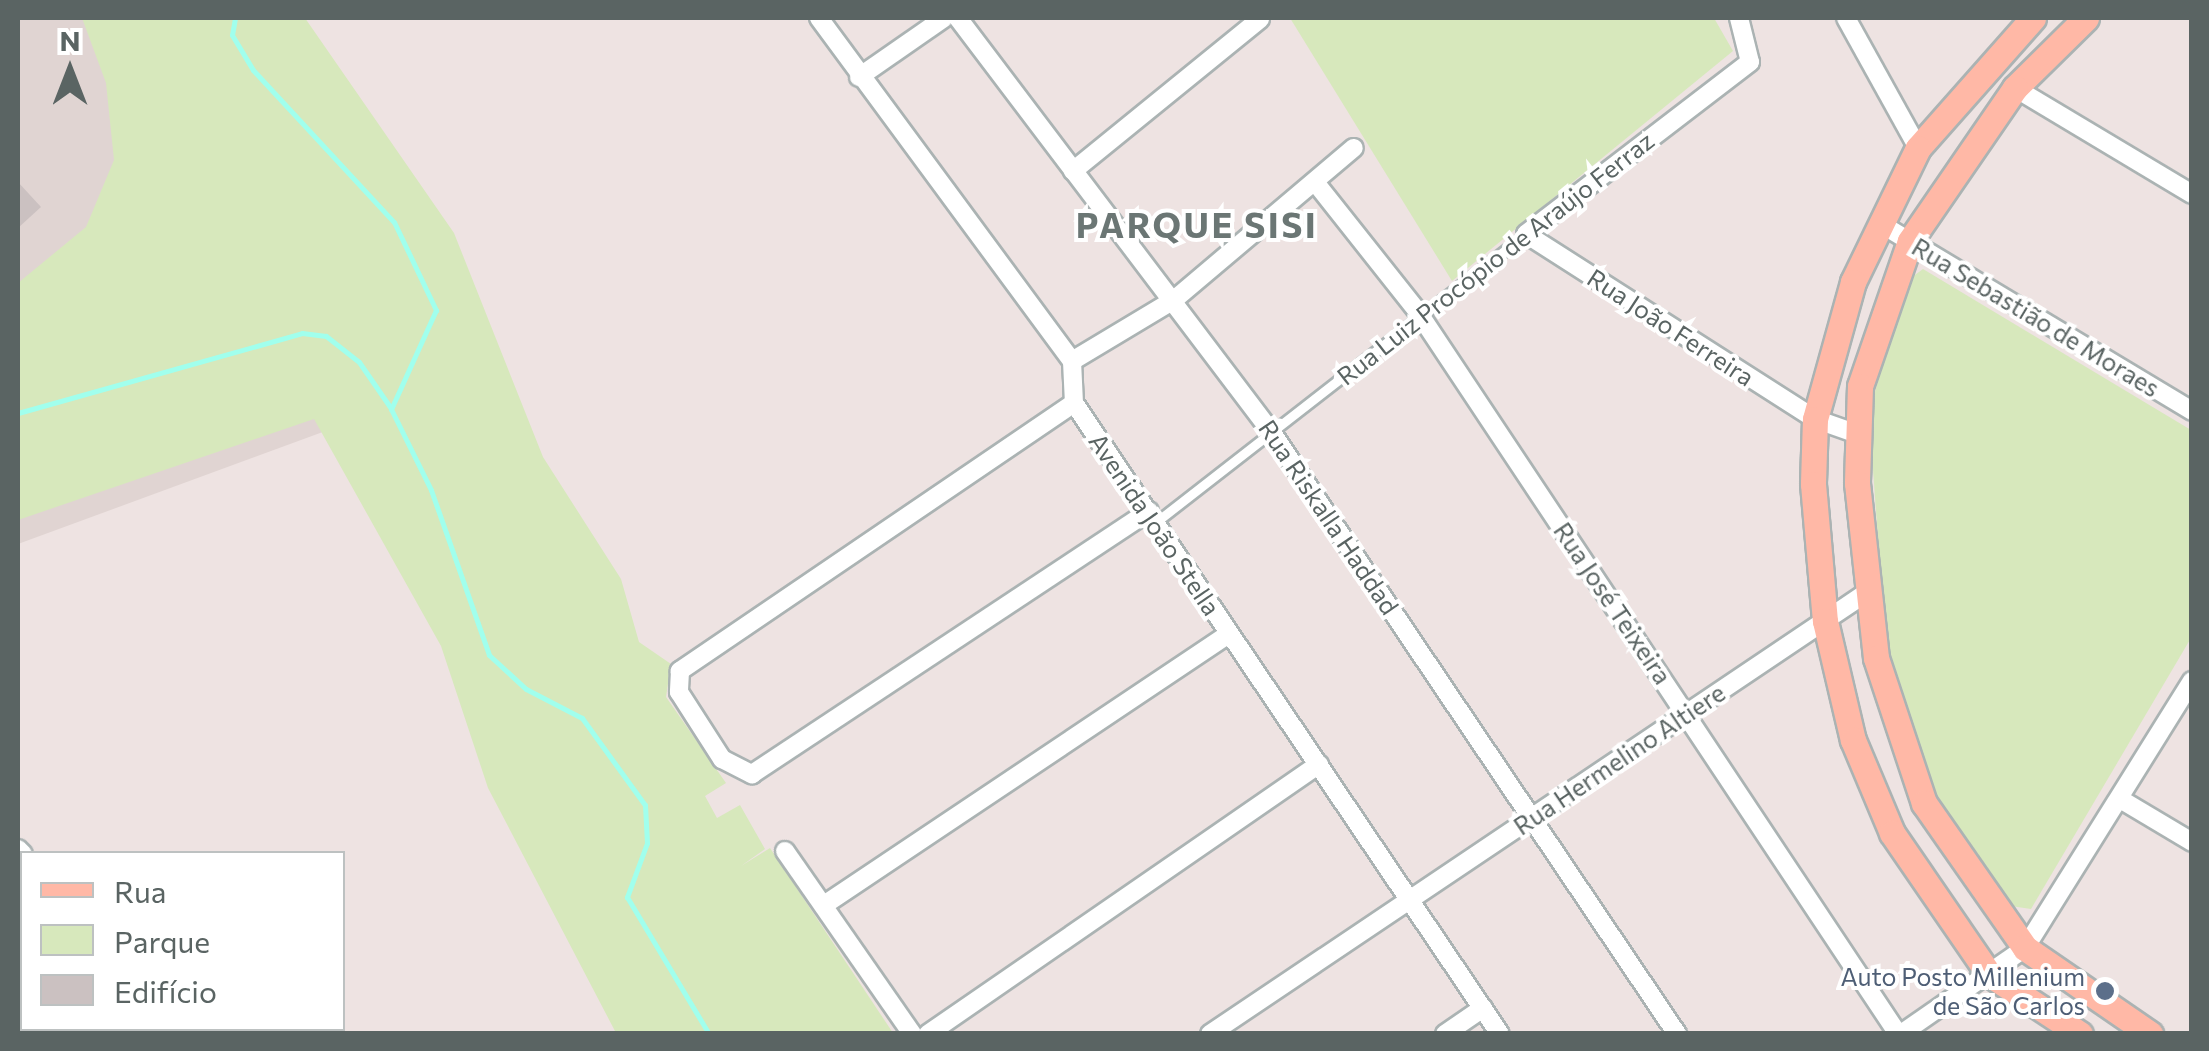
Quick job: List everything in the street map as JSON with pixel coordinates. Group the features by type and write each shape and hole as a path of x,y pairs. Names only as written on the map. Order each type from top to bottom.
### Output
{"main road":[{"path":"2033,18 1918,148 1852,282 1814,419 1826,621 1877,802 1989,974 2080,1034"},
{"path":"2086,18 2015,88 1910,241 1868,353 1855,434 1866,593 1894,721 1924,803 2025,948 2150,1034"}],"street":[{"path":"818,18 1072,361 1074,403 680,672 682,698 725,764 752,774 1153,516"},
{"path":"859,77 918,22 944,18"},
{"name":"Rua Riskalla Haddad","path":"958,18 1072,171 1176,299 1272,432 1677,1034"},
{"name":"Rua Luiz Procópio de Araújo Ferraz","path":"1526,234 1750,62 1739,18"},
{"path":"1846,18 1918,148"},
{"path":"1072,171 1260,19"},
{"path":"2015,88 2192,194"},
{"path":"1072,361 1176,299 1354,148"},
{"name":"Rua José Teixeira","path":"1315,182 1418,312 1899,1034"},
{"name":"Rua Sebastião de Moraes","path":"1881,224 2192,411"},
{"name":"Rua João Ferreira","path":"1526,234 1814,419 1855,434"},
{"name":"Avenida João Stella","path":"1074,403 1412,898 1500,1034"},
{"name":"Rua Hermelino Altiere","path":"1210,1034 1866,593"},
{"path":"824,905 1229,634"},
{"path":"1899,1034 2025,948 2192,681"},
{"path":"928,1034 1319,764"},
{"path":"2120,799 2192,842"},
{"path":"784,851 912,1034"},
{"path":"1445,1034 1482,1008"}],"lane":[{"name":"Rua Luiz Procópio de Araújo Ferraz","path":"1153,516 1272,432 1418,312 1526,234"}],"shaded area":[{"path":"18,18 227,18 380,411 18,544"}],"green space":[{"path":"82,18 305,18 454,233 543,457 621,579 639,642 671,664 666,697 726,783 705,796 717,818 740,805 765,849 741,866 770,848 893,1033 616,1033 488,788 441,646 314,419 18,520 18,283 86,227 114,160 106,83"},
{"path":"1290,18 1714,18 1733,51 1452,281"},
{"path":"1923,269 2191,430 2191,638 2031,909 2004,905 1926,777 1886,650 1869,414 1904,283"}],"building":[{"path":"18,182 41,207 18,228"}],"waterway":[{"path":"235,18 232,35 253,70 394,222 436,310 391,409 431,490 489,655 526,689 582,718 645,805 647,843 627,897 709,1034"},
{"path":"18,413 302,333 326,336 359,362 390,407"}],"place":[{"name":"Auto Posto Millenium de São Carlos","path":"2105,991"}],"district":[{"name":"PARQUE SISI","path":"1197,224"}]}
